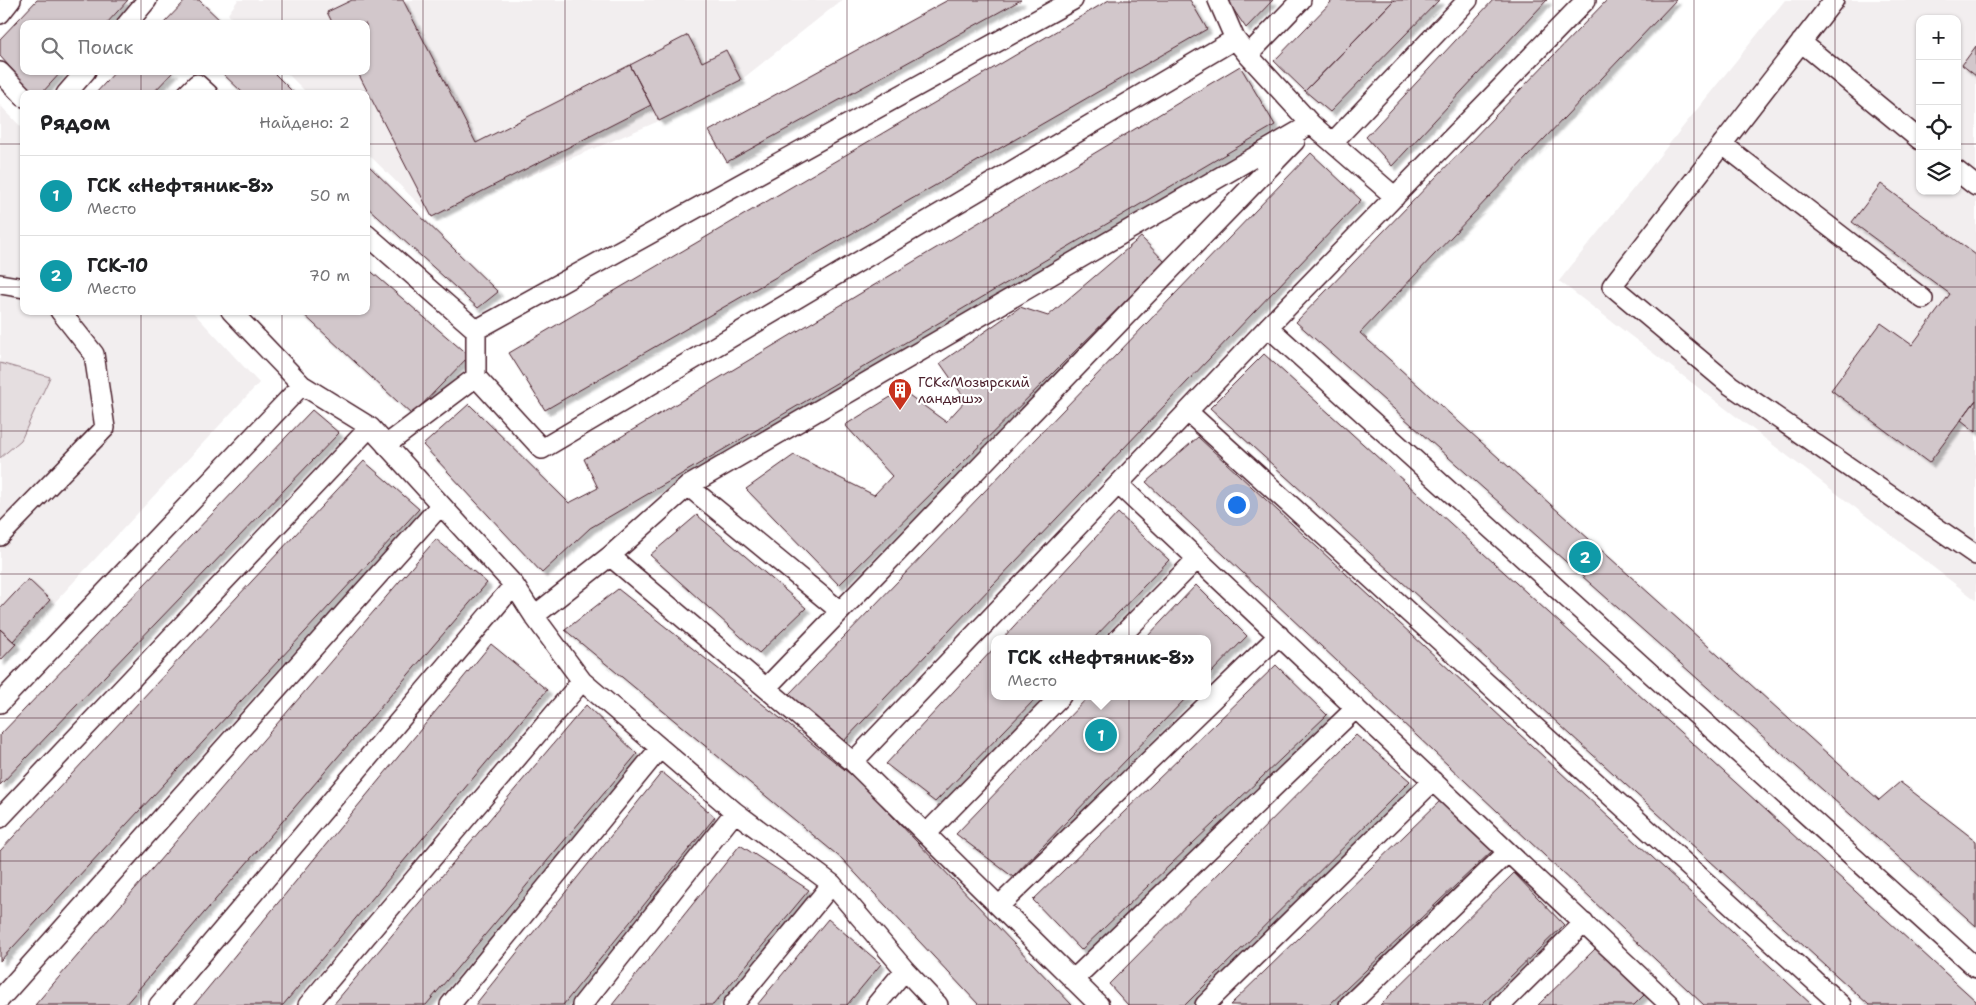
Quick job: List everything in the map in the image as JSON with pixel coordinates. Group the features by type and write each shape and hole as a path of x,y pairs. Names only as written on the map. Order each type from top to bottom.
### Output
{"lane":[{"path":"0,14 11,0"},
{"path":"130,20 147,0"},
{"path":"476,330 1073,0"},
{"path":"1218,0 1235,39 1248,55 1311,124 1395,197"},
{"path":"1248,55 1301,0"},
{"path":"1333,142 1468,0"},
{"path":"853,762 1268,327 1586,0"},
{"path":"1834,0 1612,286 1730,384 1976,556"},
{"path":"370,237 476,330 476,378 542,449 1235,39"},
{"path":"1801,42 1916,137"},
{"path":"0,72 20,92"},
{"path":"69,90 83,75"},
{"path":"191,90 197,84 204,90"},
{"path":"534,616 610,556 688,486 1311,124"},
{"path":"766,688 1311,124"},
{"path":"1722,144 1923,298"},
{"path":"1961,174 1976,186"},
{"path":"0,284 20,287"},
{"path":"0,536 105,428 94,354 63,315"},
{"path":"235,315 302,384 370,428 514,585 534,616 582,681 735,812 832,884 904,970 938,1005"},
{"path":"1268,327 1976,968"},
{"path":"386,445 476,378"},
{"path":"0,703 302,384"},
{"path":"1188,412 1841,1005"},
{"path":"0,818 370,428"},
{"path":"1118,484 1584,923 1667,1004"},
{"path":"688,486 840,611"},
{"path":"0,999 440,506"},
{"path":"610,556 853,762 1099,1005"},
{"path":"1122,635 1197,559"},
{"path":"159,1005 514,585"},
{"path":"999,906 1279,635"},
{"path":"308,1005 582,681"},
{"path":"926,834 1057,700"},
{"path":"1073,980 1356,708"},
{"path":"450,1005 660,748"},
{"path":"1205,1005 1433,781"},
{"path":"582,1005 735,812"},
{"path":"1349,1005 1508,852"},
{"path":"733,1005 832,884"},
{"path":"1501,1005 1584,923"},
{"path":"876,1005 904,970"}],"shaded area":[{"path":"238,0 842,0 741,80 659,121 432,217 370,156 370,90 304,90 289,75 370,75 370,20 233,20 228,14"},
{"path":"1785,0 1976,0 1976,600 1559,281"},
{"path":"0,105 20,126 20,315 196,315 259,383 0,661"},
{"path":"0,363 50,377 21,440 0,458"}],"building":[{"path":"37,0 128,0 110,20 20,20 20,75 58,75 45,90 30,90 0,56 0,39"},
{"path":"186,0 199,0 220,20 167,20"},
{"path":"352,0 403,0 476,143 630,65 651,105 432,217 370,96 370,90 367,90 359,75 370,75 370,20 331,20 327,12"},
{"path":"948,0 1021,0 727,162 709,131"},
{"path":"1109,0 1190,0 1207,29 545,410 509,353"},
{"path":"1227,0 1273,0 1246,28"},
{"path":"1333,0 1394,0 1305,91 1274,61"},
{"path":"1394,0 1439,0 1330,112 1305,91"},
{"path":"1493,0 1547,0 1392,166 1366,137"},
{"path":"1607,0 1676,0 1360,333 1879,800 1900,782 1976,841 1976,926 1296,322"},
{"path":"688,35 702,62 726,50 741,80 659,121 630,65"},
{"path":"1976,46 1976,76 1962,65"},
{"path":"1240,66 1275,125 590,528 542,573 423,445 469,404 569,503 598,488 584,459"},
{"path":"112,75 170,75 156,90 99,90"},
{"path":"224,75 276,75 291,90 240,90"},
{"path":"1311,153 1361,200 841,744 789,694"},
{"path":"370,167 498,292 478,308 370,210"},
{"path":"1881,184 1976,255 1976,400 1929,463 1831,390 1881,323 1912,345 1950,294 1852,222"},
{"name":"ГСК«Мозырский ландыш»","path":"1141,237 1165,262 839,585 746,489 794,455 874,495 892,476 845,425 902,390 946,422 966,400 940,363 1020,307 1048,316"},
{"path":"370,270 469,356 412,415 304,315 370,315"},
{"path":"1264,354 1976,1001 1976,1005 1869,1005 1210,408"},
{"path":"1976,400 1976,432 1961,420"},
{"path":"312,410 339,433 0,785 0,735"},
{"path":"1198,437 1812,1005 1704,1005 1146,482"},
{"path":"364,461 419,509 0,961 0,851"},
{"path":"1118,513 1169,560 1097,635 1006,635"},
{"path":"697,515 806,608 759,653 650,555"},
{"path":"436,539 487,583 125,1005 35,1005"},
{"path":"28,579 50,600 13,641 0,629 0,609"},
{"path":"1196,585 1247,636 1211,673 1211,635 1149,635"},
{"path":"618,589 859,781 1072,1005 979,1005 842,859 565,630"},
{"path":"0,629 16,644 0,661"},
{"path":"491,644 547,690 283,1005 194,1005"},
{"path":"991,651 991,700 1034,700 935,802 886,764"},
{"path":"1276,665 1327,715 1081,950 1033,900"},
{"path":"1085,700 1184,700 1013,877 956,834"},
{"path":"586,705 637,754 426,1005 333,1005"},
{"path":"1356,735 1410,781 1185,1005 1128,1005 1109,984"},
{"path":"662,772 715,817 563,1005 475,1005"},
{"path":"1442,799 1492,851 1329,1005 1230,1005"},
{"path":"740,845 809,890 713,1005 612,1005"},
{"path":"1514,873 1564,925 1481,1005 1380,1005"},
{"path":"828,919 881,964 847,1005 757,1005"},
{"path":"1596,948 1644,995 1634,1005 1538,1005"}],"place":[{"name":"ГСК«Мозырский ландыш»","path":"900,411"},
{"name":"ГСК-10","path":"1585,557"},
{"name":"ГСК «Нефтяник-8»","path":"1101,735"}]}
